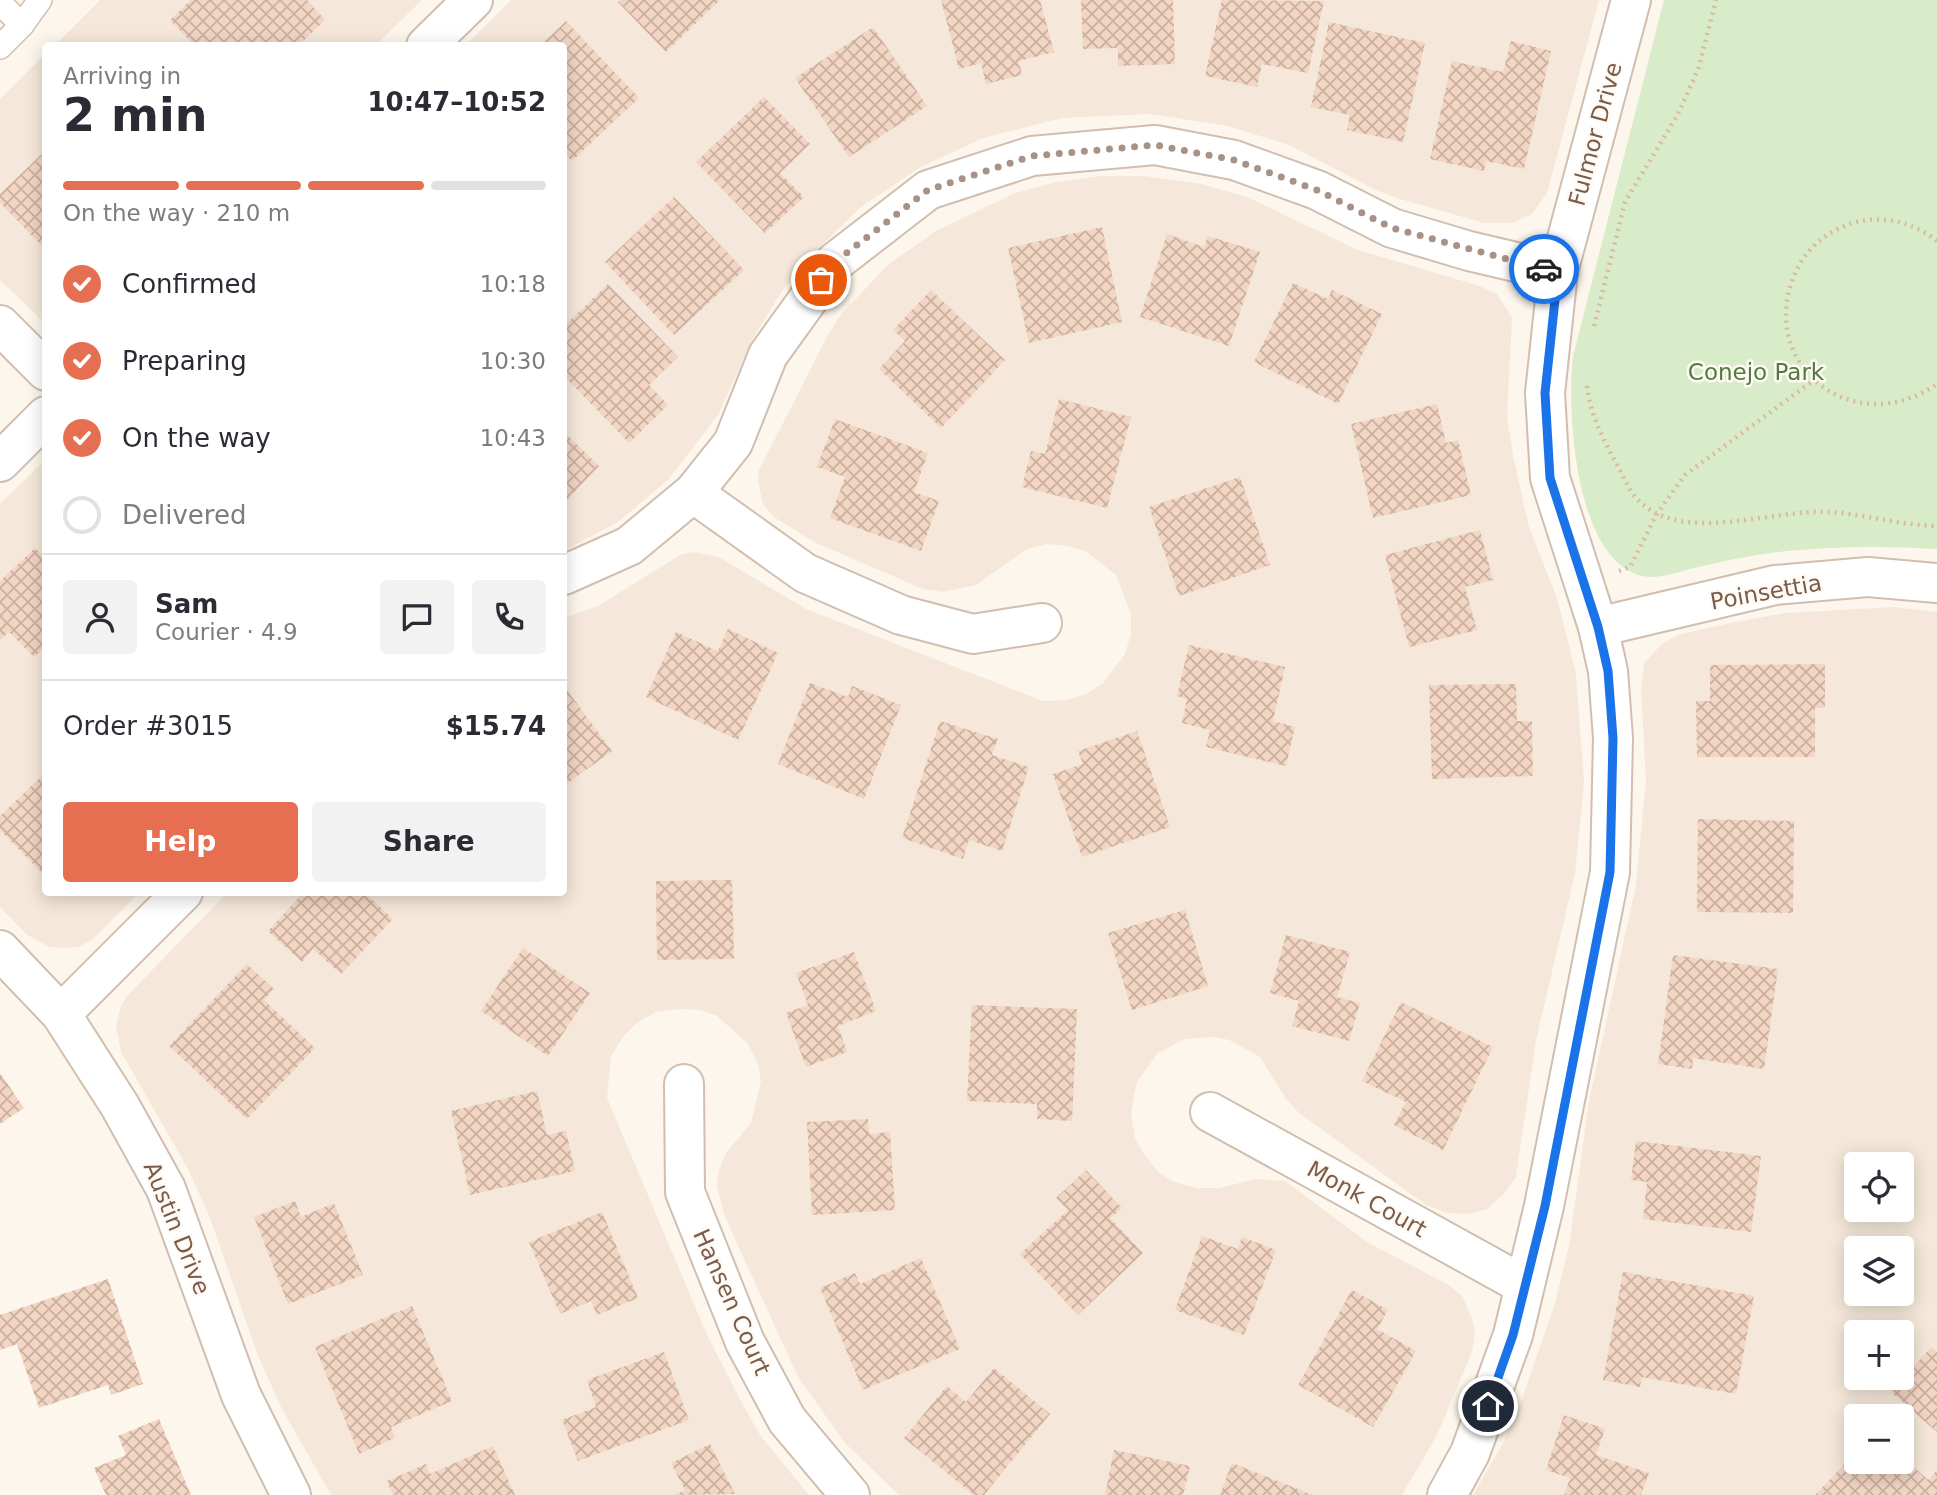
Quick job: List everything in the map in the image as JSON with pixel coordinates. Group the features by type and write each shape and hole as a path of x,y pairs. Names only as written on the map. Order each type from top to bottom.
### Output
{"street":[{"path":"430,42 473,0"},
{"name":"Fulmor Drive","path":"1447,1495 1470,1453 1513,1335 1545,1206 1610,872 1613,738 1608,671 1598,627 1550,478 1545,393 1558,272 1631,0"},
{"path":"567,574 629,546 693,493 733,443 768,355 835,262 928,190 1032,156 1155,145 1234,160 1317,190 1392,228 1469,251 1558,272"},
{"path":"0,326 42,366"},
{"path":"0,462 42,420"},
{"path":"693,493 805,573 901,615 973,634 1042,623"},
{"name":"Poinsettia","path":"1598,627 1775,585 1868,577 1937,583"},
{"path":"61,1014 179,896"},
{"name":"Austin Drive","path":"0,950 61,1014 120,1106 166,1189 241,1395 291,1495"},
{"name":"Hansen Court","path":"684,1084 685,1192 745,1342 787,1420 850,1495"},
{"name":"Monk Court","path":"1210,1112 1524,1286"}],"lane":[{"path":"0,47 22,25 40,0"},
{"path":"0,3 22,25"}],"path":[{"path":"1592,335 1625,202 1677,116 1698,69 1716,0"},
{"path":"1937,241 1915,227 1893,221 1870,219 1838,228 1807,253 1791,279 1785,313 1793,350 1814,380 1832,394 1871,405 1905,401 1937,384"},
{"path":"1587,380 1599,432 1635,497 1656,515 1694,524 1779,514 1831,512 1911,525 1937,526"},
{"path":"1584,585 1630,566 1656,515 1699,462 1814,380"}],"shaded area":[{"path":"100,0 422,0 379,42 58,42"},
{"path":"511,0 1599,0 1547,193 1532,214 1512,223 1484,223 1400,199 1378,191 1289,145 1228,126 1150,114 1062,118 983,138 919,168 861,207 810,257 782,291 753,338 718,415 668,480 618,522 567,549 567,42 469,42"},
{"path":"42,57 42,320 0,280 0,99"},
{"path":"1101,176 1144,176 1201,184 1247,197 1358,250 1480,286 1497,294 1512,318 1507,416 1513,455 1529,527 1557,598 1576,673 1584,783 1575,874 1536,1040 1516,1177 1504,1194 1487,1209 1468,1214 1447,1213 1426,1205 1299,1113 1286,1099 1260,1057 1229,1040 1213,1037 1185,1039 1158,1053 1137,1082 1131,1113 1135,1138 1144,1154 1158,1172 1174,1182 1197,1188 1219,1188 1255,1179 1285,1181 1367,1242 1449,1285 1462,1296 1472,1318 1475,1333 1472,1352 1437,1435 1402,1495 899,1495 845,1443 798,1377 725,1217 717,1186 719,1170 726,1153 751,1123 761,1081 758,1064 747,1043 717,1016 700,1010 679,1009 656,1012 638,1022 622,1038 611,1057 607,1098 707,1335 760,1435 809,1495 331,1495 281,1407 258,1356 210,1218 187,1167 121,1052 116,1026 121,1006 127,996 224,896 567,896 567,617 598,606 680,555 693,552 719,557 806,609 1043,701 1066,700 1086,694 1103,683 1125,654 1131,634 1131,614 1116,575 1087,552 1068,546 1047,544 1027,549 976,585 943,592 923,589 814,542 774,517 763,504 758,481 759,470 827,337 841,314 889,264 936,231 1015,193 1057,182"},
{"path":"42,463 42,896 136,896 92,940 78,947 50,947 27,935 0,907 0,504"},
{"path":"1894,607 1937,612 1937,1495 1473,1495 1503,1443 1521,1402 1555,1303 1569,1246 1589,1101 1636,885 1646,780 1641,689 1644,663 1662,644 1678,635 1785,613"}],"green space":[{"name":"Conejo Park","path":"1664,0 1937,0 1937,549 1862,547 1788,551 1648,577 1619,564 1602,542 1589,513 1574,445 1571,381 1573,356"}],"building":[{"path":"191,0 307,0 325,20 302,42 191,42 170,20"},
{"path":"720,0 666,52 618,2"},
{"path":"941,0 1040,0 1054,52 1019,61 1022,75 986,84 981,63 959,69"},
{"path":"1081,0 1173,0 1175,64 1118,66 1118,48 1083,49"},
{"path":"1222,0 1324,1 1308,73 1262,64 1257,87 1205,76"},
{"path":"566,21 639,98 572,161 567,156 567,42 544,42"},
{"path":"1329,22 1425,43 1403,142 1347,130 1350,115 1311,107"},
{"path":"873,27 927,106 849,157 795,78"},
{"path":"1511,41 1551,51 1524,169 1486,161 1484,171 1430,159 1452,61 1503,72"},
{"path":"764,97 810,144 780,173 804,197 765,233 696,162"},
{"path":"42,154 42,246 0,203 0,194"},
{"path":"674,197 744,270 674,335 605,262"},
{"path":"1102,227 1122,322 1029,343 1008,248"},
{"path":"1167,234 1204,247 1208,236 1260,252 1229,346 1140,317"},
{"path":"1293,283 1328,299 1332,290 1382,314 1338,404 1254,362"},
{"path":"608,284 678,357 649,385 668,405 629,443 567,379 567,323"},
{"path":"931,290 1005,360 941,428 879,369 905,341 893,330"},
{"path":"1059,399 1131,417 1107,508 1022,487 1031,451 1045,454"},
{"path":"1437,404 1446,443 1458,440 1471,495 1373,518 1351,424"},
{"path":"835,419 928,453 914,492 939,501 921,551 830,518 845,477 817,467"},
{"path":"567,435 599,466 567,500"},
{"path":"1240,477 1270,565 1179,596 1149,507"},
{"path":"1480,530 1493,580 1465,587 1477,630 1409,647 1385,555"},
{"path":"35,548 42,555 42,650 34,657 9,632 0,640 0,581"},
{"path":"728,629 778,653 738,740 646,697 676,632 718,651"},
{"path":"1189,645 1285,667 1273,721 1295,727 1286,766 1206,747 1210,730 1182,723 1187,699 1177,696"},
{"path":"1825,664 1825,708 1815,708 1815,757 1697,757 1696,701 1710,701 1710,665"},
{"path":"810,683 848,697 852,686 901,705 864,799 778,764"},
{"path":"1516,684 1517,721 1532,721 1533,776 1432,779 1429,685"},
{"path":"567,690 612,751 567,784"},
{"path":"940,721 998,739 992,755 1029,767 1002,851 969,840 963,859 902,838"},
{"path":"1137,731 1170,827 1082,857 1053,774 1083,764 1078,751"},
{"path":"42,776 42,873 0,830 0,816"},
{"path":"1698,819 1794,821 1793,913 1697,912"},
{"path":"732,880 734,959 657,960 656,881"},
{"path":"300,896 368,896 393,919 341,974 313,949 302,962 268,931"},
{"path":"1185,910 1208,986 1132,1010 1108,933"},
{"path":"1286,935 1350,952 1337,997 1360,1003 1349,1041 1292,1026 1299,1001 1270,993"},
{"path":"523,948 590,993 548,1056 481,1011"},
{"path":"854,952 876,1011 838,1026 847,1052 806,1067 786,1013 808,1005 796,973"},
{"path":"1673,955 1778,969 1764,1069 1693,1058 1692,1069 1658,1064"},
{"path":"247,964 274,989 264,1000 315,1048 247,1119 169,1046"},
{"path":"1401,1002 1493,1047 1443,1150 1394,1125 1406,1102 1362,1081"},
{"path":"972,1005 1077,1009 1072,1121 1037,1119 1037,1104 967,1101"},
{"path":"0,1073 24,1108 0,1124"},
{"path":"537,1091 547,1135 566,1131 575,1171 470,1195 451,1111"},
{"path":"868,1119 869,1134 890,1132 895,1210 812,1215 807,1122"},
{"path":"1636,1141 1761,1156 1751,1232 1643,1219 1647,1182 1631,1180"},
{"path":"1086,1170 1122,1208 1110,1218 1143,1253 1078,1315 1020,1254 1068,1210 1056,1198"},
{"path":"295,1201 301,1217 334,1203 363,1275 288,1304 254,1217"},
{"path":"602,1212 638,1298 597,1315 591,1301 560,1314 529,1242"},
{"path":"1202,1236 1238,1249 1242,1237 1276,1250 1244,1335 1175,1310"},
{"path":"921,1258 960,1349 863,1390 820,1288 855,1273 860,1284"},
{"path":"1623,1272 1754,1296 1736,1394 1642,1377 1640,1387 1603,1380"},
{"path":"108,1279 143,1384 111,1395 108,1385 39,1408 17,1344 0,1350 0,1315"},
{"path":"1352,1290 1388,1310 1377,1329 1416,1351 1373,1427 1298,1385"},
{"path":"412,1306 452,1401 391,1427 395,1438 359,1454 315,1347"},
{"path":"1931,1347 1937,1352 1937,1432 1914,1412 1914,1404 1905,1404 1891,1392 1914,1390 1914,1366"},
{"path":"664,1352 689,1420 578,1461 562,1420 596,1407 587,1380"},
{"path":"994,1368 1050,1414 984,1495 974,1495 904,1438 947,1386 966,1402"},
{"path":"1564,1415 1605,1429 1596,1455 1649,1473 1641,1495 1564,1495 1570,1478 1546,1470"},
{"path":"159,1419 191,1495 106,1495 94,1468 126,1455 118,1436"},
{"path":"710,1444 735,1494 675,1495 685,1490 671,1463"},
{"path":"493,1446 515,1495 393,1495 387,1481 426,1464 430,1474"},
{"path":"1114,1450 1190,1466 1183,1495 1105,1495"},
{"path":"1232,1463 1313,1495 1220,1495"},
{"path":"1844,1465 1844,1474 1914,1474 1914,1467 1928,1480 1937,1470 1937,1495 1815,1495"}],"way so far":[{"path":"821,280 835,262 928,190 1032,156 1155,145 1234,160 1317,190 1392,228 1469,251 1544,269"}],"route":[{"path":"1488,1406 1513,1335 1545,1206 1610,872 1613,738 1608,671 1598,627 1550,478 1545,393 1558,272 1544,269"}]}
